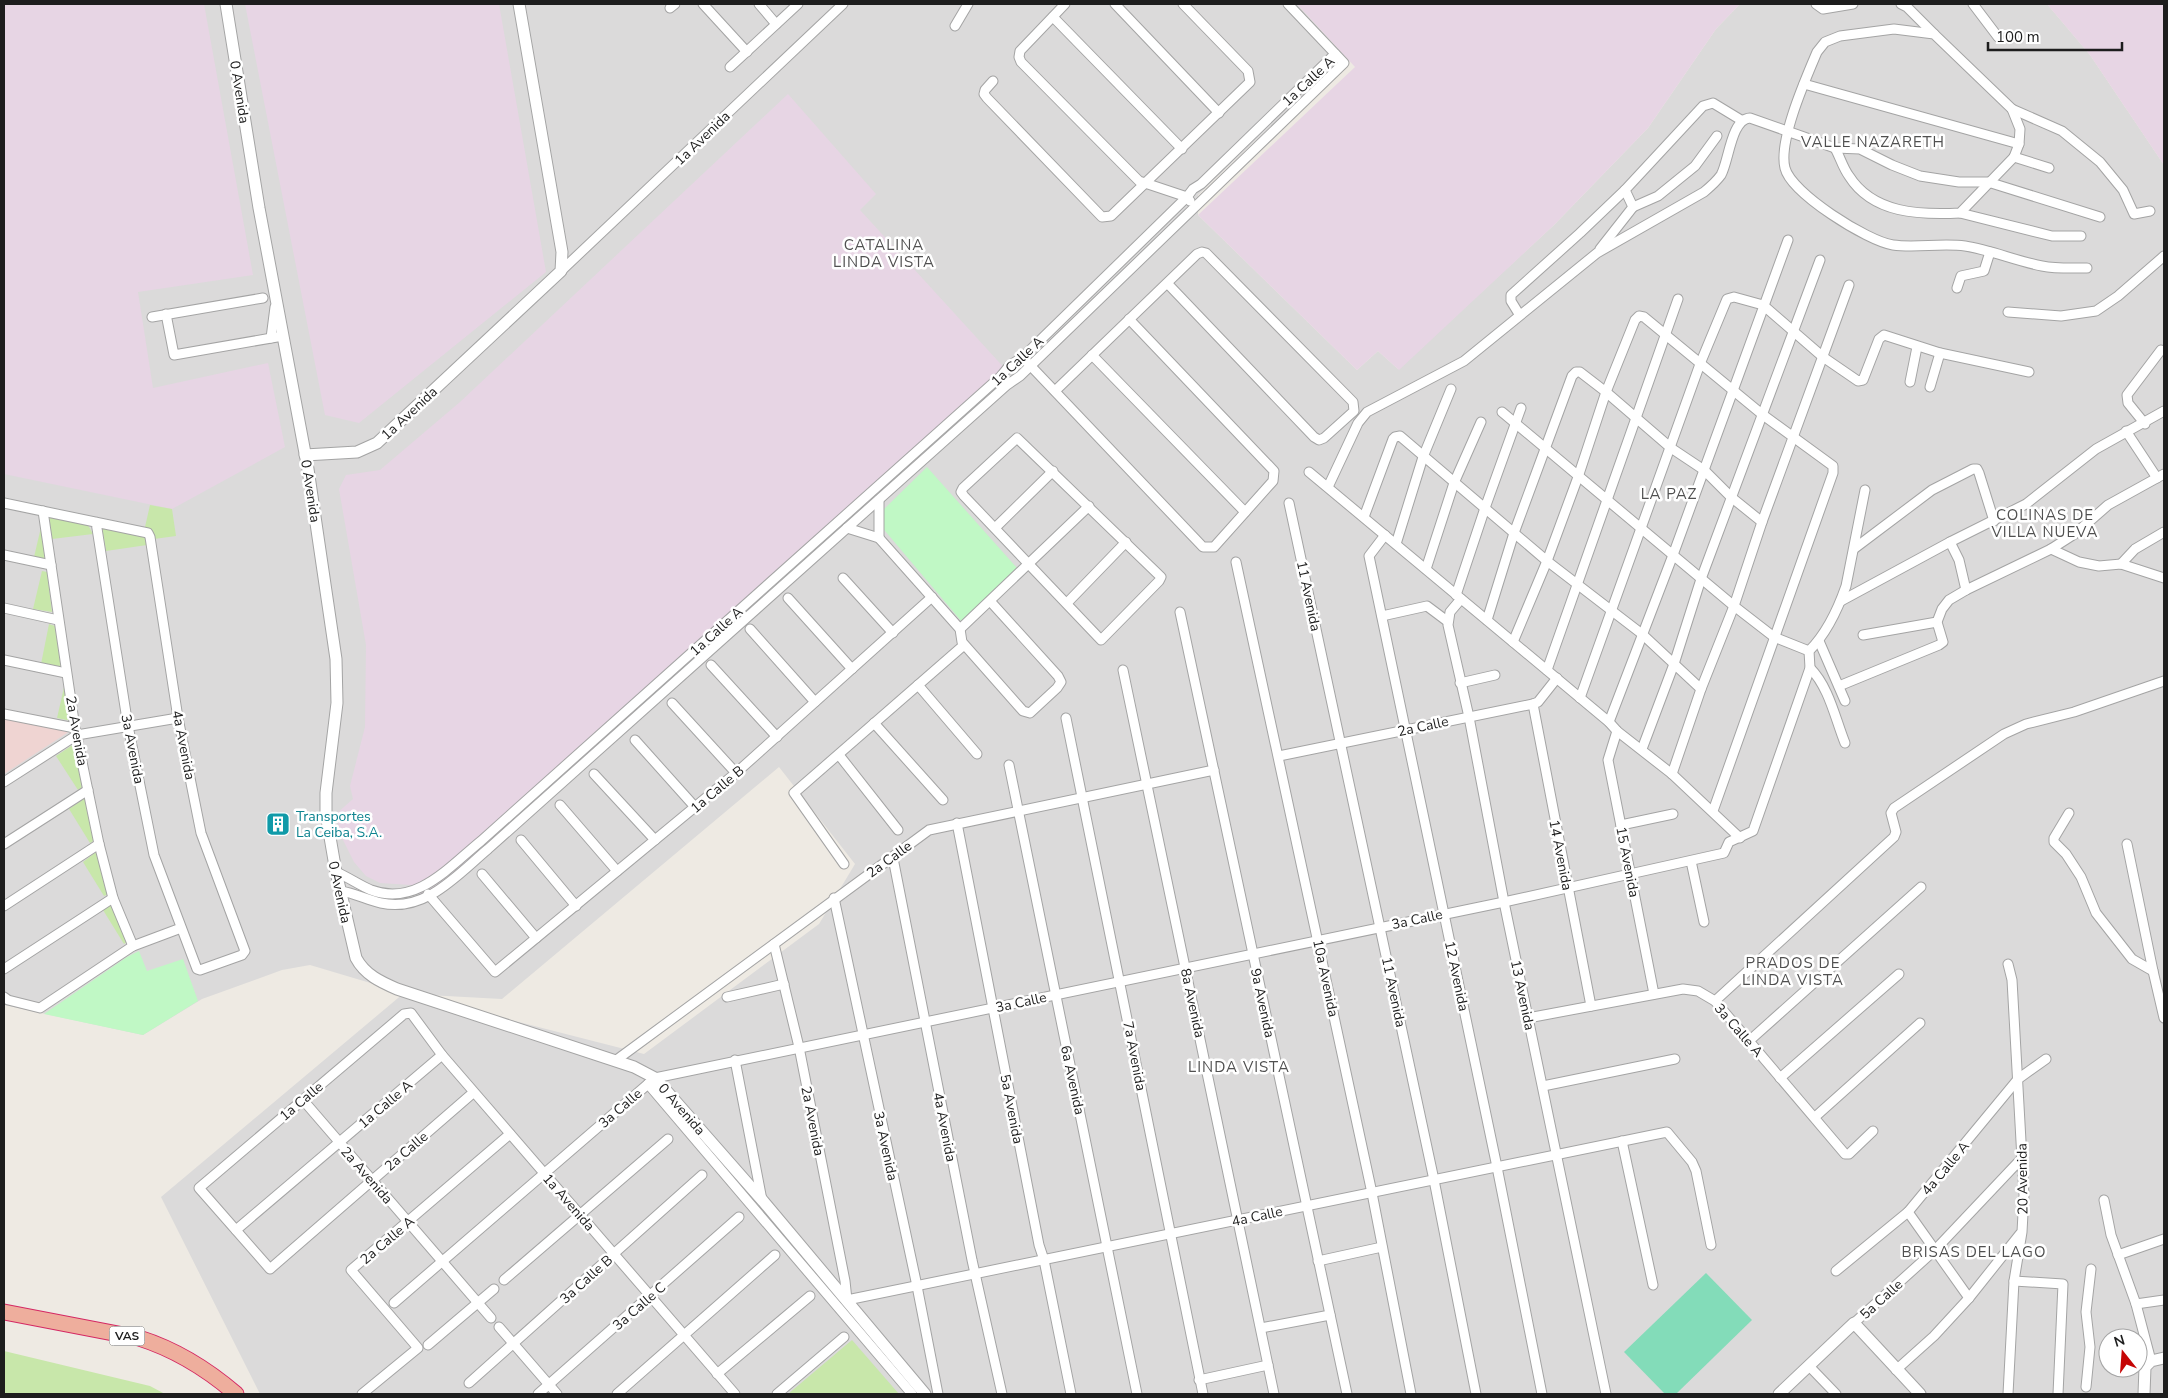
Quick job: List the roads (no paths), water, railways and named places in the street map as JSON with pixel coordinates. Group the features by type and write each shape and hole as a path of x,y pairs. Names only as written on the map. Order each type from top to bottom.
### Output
{"highway":[{"name":"VAS","path":"4,1312 153,1342 197,1364 236,1394"},
{"name":"VAS","path":"4,1322 140,1347 194,1372 225,1394"}],"street":[{"name":"0 Avenida","path":"226,4 253,175 305,455 336,658 337,703 326,793 326,814 353,951 360,965 374,978 397,989 634,1067 651,1081 762,1201 925,1394"},
{"path":"519,4 562,252 561,271"},
{"path":"704,4 747,52"},
{"path":"759,4 776,24"},
{"path":"730,67 798,4"},
{"name":"1a Avenida","path":"305,455 356,452 377,443 843,4"},
{"path":"955,26 968,4"},
{"path":"1064,4 1020,51 1019,57 1021,62 1139,181 1187,197 1196,206"},
{"path":"1115,4 1219,114"},
{"path":"993,81 985,90 984,94 987,98 1102,217 1111,216 1219,114 1250,82 1249,74 1184,4"},
{"path":"1288,4 1335,54"},
{"path":"1816,4 1823,9 1853,4"},
{"path":"1901,4 1907,7 2012,108 2062,131 2100,162 2123,190 2134,214 2150,212"},
{"path":"1973,4 1998,37"},
{"path":"1053,17 1182,149"},
{"path":"1934,34 1894,28 1840,36 1825,42 1817,52 1787,133 1783,162 1790,178 1818,205 1849,227 1893,245 1964,246 2042,266 2087,268"},
{"name":"1a Calle A","path":"336,872 382,893 408,893 422,888 481,841 1001,376 1010,365 1022,358 1193,189 1201,184 1335,54 1344,63 1020,376 1007,385 488,850 430,896 406,904 394,905 340,891"},
{"path":"1804,84 2019,144"},
{"path":"1520,314 1511,302 1511,295 1625,190 1708,103 1713,103 1741,120 1750,118 1787,133 1815,140 1835,148 1860,149 1920,176 1958,182 1988,182 2100,217"},
{"path":"1960,213 2014,157 2019,144 2020,130 2012,108"},
{"path":"1328,487 1358,423 1367,412 1464,362 1520,314 1597,253 1687,202 1715,183 1722,174 1741,120"},
{"path":"1597,253 1633,207 1658,196 1695,166 1718,136"},
{"path":"1835,148 1849,176 1862,192 1887,207 1906,212 1960,213 2052,236 2081,236"},
{"path":"2014,157 2049,168"},
{"path":"1201,184 1209,193"},
{"path":"1625,190 1633,207"},
{"path":"1609,722 1673,555 1788,240"},
{"path":"1055,390 1197,254 1202,252 1206,253 1353,402 1355,406 1354,411 1324,438 1319,440 1314,437 1167,283"},
{"path":"1956,288 1961,276 1984,271 1990,252"},
{"path":"2008,312 2061,316 2096,311 2118,296 2164,256"},
{"path":"1642,749 1674,664 1701,579 1820,260"},
{"path":"1672,774 1701,689 1734,606 1762,522 1849,286"},
{"path":"1580,698 1700,364 1726,299 1734,297 1763,305 1823,357 1861,382 1881,336 1884,335 1940,353 2029,372"},
{"path":"152,317 263,298"},
{"path":"1547,670 1678,299"},
{"path":"270,338 276,302"},
{"path":"166,314 174,355 283,336"},
{"path":"1513,642 1547,561 1578,477 1606,392 1635,320 1640,316 1644,317 1763,415 1833,466 1713,811"},
{"path":"1022,358 1055,390 1202,546 1214,547 1273,481 1275,474 1272,467 1129,319"},
{"path":"1910,382 1918,347"},
{"path":"2145,424 2128,403 2127,395 2161,350"},
{"path":"1930,387 1940,353"},
{"path":"1092,355 1245,512"},
{"path":"1487,620 1514,533 1572,376 1576,372 1580,372 1606,392 1671,448 1704,470 1731,497 1762,522"},
{"path":"1396,544 1423,457 1451,389"},
{"path":"1382,616 1427,606 1447,621 1459,597 1485,508 1521,408"},
{"path":"962,411 969,419"},
{"path":"1502,412 1734,606 1774,637 1809,651"},
{"path":"1841,601 1950,542 1994,522 2040,495 2080,460 2126,431 2145,424 2164,412"},
{"path":"1426,569 1454,483 1481,422"},
{"path":"1840,686 1939,645 1943,642 1936,622 1942,609 1950,600 1966,590 2051,549 2076,533 2108,505 2160,476 2126,431"},
{"path":"1364,517 1395,437 1400,436 1547,561 1642,634 1701,689"},
{"path":"1017,438 1089,506 1161,577 1101,640 1097,638 1067,603 961,492 1017,438"},
{"path":"1855,548 1932,490 1973,469 1977,469 1979,473 1994,522"},
{"path":"995,528 1053,471"},
{"path":"1309,472 1557,678 1617,731 1672,774 1740,838 1753,831 1810,668 1809,651 1819,641 1841,601 1855,548 1865,490"},
{"path":"879,500 879,538"},
{"path":"4,502 96,522"},
{"name":"11 Avenida","path":"1289,503 1342,743 1434,1180 1476,1394"},
{"path":"960,629 1089,506"},
{"name":"2a Avenida","path":"44,511 66,673 99,844 113,898 133,946"},
{"name":"4a Avenida","path":"96,522 148,533 150,537 178,718 201,834 244,951 242,954 197,970"},
{"name":"3a Avenida","path":"96,522 128,726 154,855 197,970"},
{"path":"847,528 879,538 960,629 960,636 964,645 1023,711 1030,713 1057,688 1060,682 1058,676 990,601"},
{"path":"2121,564 2135,549 2164,532"},
{"name":"12 Avenida","path":"1385,535 1369,553 1369,556 1497,1167 1542,1394"},
{"path":"1067,603 1126,542"},
{"path":"1950,542 1959,560 1966,590"},
{"path":"2051,549 2079,562 2099,566 2121,564 2164,578"},
{"path":"4,555 51,565"},
{"name":"10a Avenida","path":"1236,562 1372,1193 1412,1394"},
{"path":"843,578 893,632"},
{"name":"1a Calle B","path":"430,896 495,972 736,773 932,597"},
{"path":"788,598 852,669"},
{"path":"4,608 58,620"},
{"name":"9a Avenida","path":"1180,612 1347,1394"},
{"name":"13 Avenida","path":"1447,621 1469,717 1504,902 1606,1394"},
{"path":"1863,635 1936,622"},
{"path":"750,629 815,702"},
{"path":"1819,641 1845,701"},
{"path":"844,864 794,793 964,645"},
{"path":"4,660 66,673"},
{"path":"711,665 777,737"},
{"path":"1810,668 1818,676 1827,694 1845,743"},
{"name":"8a Avenida","path":"1123,670 1274,1394"},
{"path":"1460,683 1495,675"},
{"path":"1533,704 1538,702 1557,678"},
{"path":"1715,1001 1894,837 1896,832 1891,813 1894,808 2004,734 2026,724 2074,712 2164,681"},
{"path":"918,685 977,754"},
{"path":"672,703 736,773"},
{"name":"2a Calle","path":"1279,756 1533,704"},
{"name":"14 Avenida","path":"1533,704 1591,1006"},
{"path":"4,714 76,731 128,726 178,718"},
{"name":"7a Avenida","path":"1066,718 1203,1394"},
{"path":"874,723 943,800"},
{"path":"4,782 76,731"},
{"name":"15 Avenida","path":"1617,731 1608,760 1654,994"},
{"path":"635,740 695,807"},
{"path":"839,755 898,830"},
{"name":"6a Avenida","path":"1009,765 1138,1394"},
{"name":"2a Calle","path":"615,1061 834,898 893,858 929,830 1214,770"},
{"path":"594,774 655,840"},
{"path":"4,844 88,790"},
{"path":"560,806 617,872"},
{"path":"2069,813 2054,838 2054,842 2066,854 2081,876 2096,913 2132,959 2152,971"},
{"path":"1621,826 1673,814"},
{"name":"5a Avenida","path":"956,823 1037,1236 1044,1260 1071,1394"},
{"name":"3a Calle","path":"394,1303 651,1081 735,1060 1504,902 1724,854 1729,842 1740,838"},
{"path":"521,840 576,906"},
{"path":"481,841 488,850"},
{"path":"4,906 99,844"},
{"path":"2127,844 2152,971 2164,1018"},
{"name":"4a Avenida","path":"893,858 976,1274 1002,1394"},
{"path":"1691,861 1704,922"},
{"path":"482,874 536,938"},
{"path":"1749,1041 1921,887"},
{"path":"422,888 430,896"},
{"path":"4,969 113,898"},
{"name":"3a Avenida","path":"834,898 917,1286 938,1394"},
{"path":"4,997 8,1000 41,1007 133,946 180,928"},
{"name":"2a Avenida","path":"774,944 799,1047 845,1281 847,1300"},
{"name":"20 Avenida","path":"2008,964 2012,980 2024,1195 2022,1232 2014,1281 2008,1394"},
{"path":"1780,1078 1899,974"},
{"path":"727,997 784,984"},
{"name":"3a Calle A","path":"1528,1018 1684,989 1698,991 1715,1001 1845,1154 1850,1154 1873,1131"},
{"name":"1a Avenida","path":"404,1014 411,1013 442,1055 735,1394"},
{"name":"1a Calle","path":"236,1230 199,1188 404,1014"},
{"path":"1815,1117 1920,1023"},
{"name":"1a Calle A","path":"236,1230 442,1055"},
{"path":"1542,1086 1675,1059"},
{"name":"4a Calle A","path":"1836,1271 1908,1212 2018,1079 2046,1059"},
{"path":"735,1060 762,1201"},
{"name":"0 Avenida","path":"651,1081 912,1394"},
{"name":"2a Calle","path":"236,1230 270,1269 474,1092"},
{"name":"2a Avenida","path":"303,1100 491,1318"},
{"name":"4a Calle","path":"847,1300 1667,1132 1692,1162 1696,1171 1711,1245"},
{"name":"2a Calle A","path":"362,1394 418,1348 351,1270 510,1134"},
{"path":"504,1280 668,1139"},
{"path":"1622,1141 1653,1285"},
{"name":"5a Calle","path":"1779,1394 1935,1250 2022,1158"},
{"name":"3a Calle B","path":"469,1383 702,1175"},
{"path":"2104,1200 2111,1235 2136,1304 2151,1361"},
{"path":"1908,1212 1969,1298"},
{"name":"3a Calle C","path":"538,1394 739,1217"},
{"path":"1896,1370 1934,1336 1969,1298 2022,1232"},
{"path":"2118,1255 2164,1239"},
{"path":"1318,1261 1382,1248"},
{"path":"616,1394 775,1255"},
{"path":"2086,1387 2090,1347 2086,1312 2091,1269"},
{"path":"2014,1281 2061,1283 2064,1286 2058,1394"},
{"path":"428,1346 494,1289"},
{"path":"717,1374 810,1296"},
{"path":"2136,1304 2164,1300"},
{"path":"1261,1328 1330,1314"},
{"path":"1854,1323 1920,1394"},
{"path":"499,1327 557,1394"},
{"path":"777,1394 844,1337"},
{"path":"2144,1394 2145,1367 2151,1361 2164,1358"},
{"path":"1199,1380 1268,1365"},
{"path":"1809,1366 1836,1394"}],"place":[{"name":"Transportes La Ceiba, S.A.","path":"278,824"}],"district":[{"name":"VALLE NAZARETH","path":"1873,142"},
{"name":"CATALINA LINDA VISTA","path":"884,254"},
{"name":"LA PAZ","path":"1669,494"},
{"name":"COLINAS DE VILLA NUEVA","path":"2045,524"},
{"name":"PRADOS DE LINDA VISTA","path":"1793,972"},
{"name":"LINDA VISTA","path":"1239,1067"},
{"name":"BRISAS DEL LAGO","path":"1974,1252"}]}
